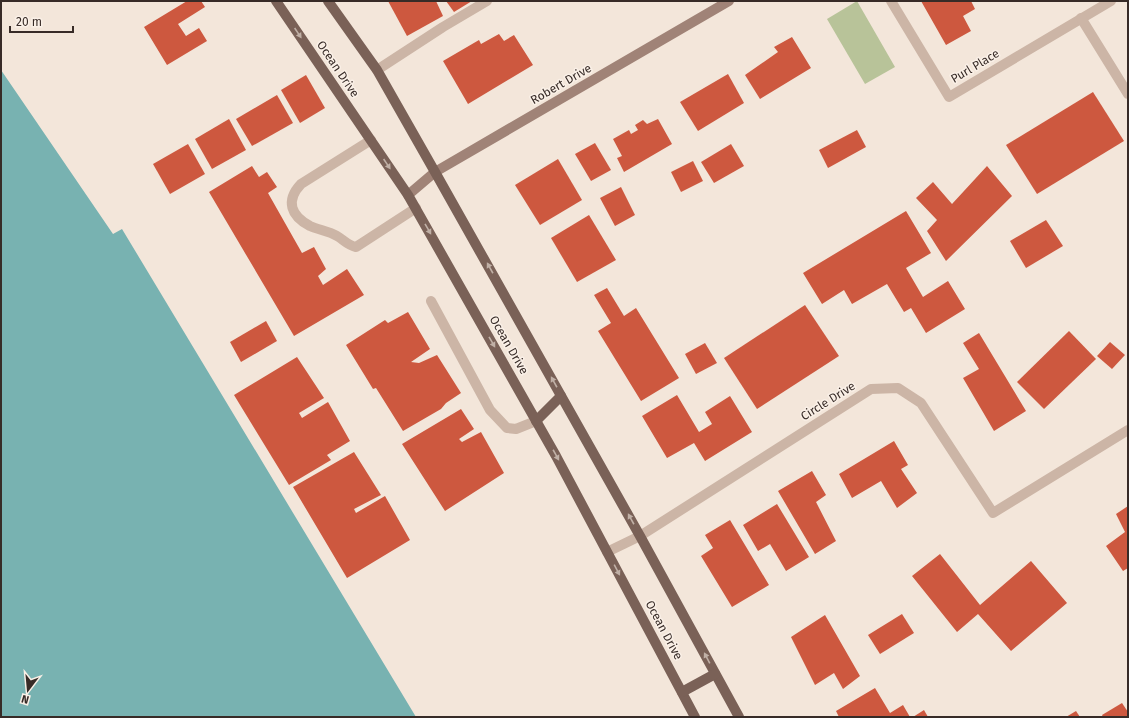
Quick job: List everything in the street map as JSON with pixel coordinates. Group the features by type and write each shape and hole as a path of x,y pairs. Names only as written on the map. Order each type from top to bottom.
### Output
{"main road":[{"name":"Ocean Drive","path":"276,1 416,208 536,421 695,717"},
{"name":"Ocean Drive","path":"328,1 377,70 436,172 640,536 739,717"},
{"path":"536,421 562,396"},
{"path":"682,692 715,674"}],"street":[{"path":"377,70 443,27 487,1"},
{"name":"Robert Drive","path":"408,195 436,172 729,1"},
{"name":"Purl Place","path":"891,1 949,97 1110,1"},
{"path":"1081,18 1128,94"},
{"path":"371,140 301,184 293,193 291,206 299,219 311,227 337,236 348,245 356,247 416,208"},
{"path":"431,300 490,410 507,428 516,429 536,421"},
{"name":"Circle Drive","path":"607,552 640,536 871,389 898,388 921,403 993,513 1128,430"}],"green space":[{"path":"857,1 895,67 865,84 827,19"}],"water":[{"path":"1,70 113,234 122,229 416,717 1,717"}],"building":[{"path":"187,1 201,1 205,7 178,24 186,36 199,28 207,41 167,65 144,27"},
{"path":"388,1 436,1 443,16 407,36"},
{"path":"446,1 472,1 454,12"},
{"path":"921,1 971,1 975,9 963,16 971,31 946,45"},
{"path":"499,34 504,41 514,35 533,65 468,104 443,61 479,40 481,44"},
{"path":"792,37 811,68 760,99 745,75 778,52 774,47"},
{"path":"728,74 744,103 698,131 680,102"},
{"path":"306,75 325,108 300,123 281,90"},
{"path":"1093,92 1124,141 1037,194 1006,145"},
{"path":"277,95 293,123 252,146 236,119"},
{"path":"229,119 246,150 212,169 195,139"},
{"path":"658,119 672,144 624,172 617,158 622,156 613,139 629,130 631,134 638,130 635,125 643,120 647,124"},
{"path":"857,130 866,147 828,168 819,150"},
{"path":"595,143 611,170 591,181 575,154"},
{"path":"188,144 205,174 170,194 153,164"},
{"path":"731,144 744,166 714,183 701,162"},
{"path":"558,159 582,200 540,225 515,185"},
{"path":"693,161 703,181 681,192 671,172"},
{"path":"252,166 259,177 267,172 277,187 268,193 302,253 314,247 326,269 318,276 323,285 347,269 364,295 294,336 209,192"},
{"path":"987,166 1012,196 946,261 927,231 937,220 916,198 933,182 952,204"},
{"path":"621,187 635,215 615,226 600,198"},
{"path":"906,211 931,253 906,268 923,297 948,281 965,309 926,333 911,308 904,312 887,284 852,304 844,290 822,304 803,273"},
{"path":"589,215 616,260 577,282 551,238"},
{"path":"1046,220 1063,246 1026,268 1010,241"},
{"path":"607,288 624,316 636,308 679,378 641,401 598,331 611,323 594,295"},
{"path":"805,305 839,356 757,409 724,358"},
{"path":"408,312 430,349 411,362 419,363 437,355 461,393 446,403 441,409 403,431 376,388 373,389 346,345 385,320 388,323"},
{"path":"266,321 277,341 241,362 230,342"},
{"path":"1069,331 1096,359 1044,409 1017,382"},
{"path":"979,333 1026,411 994,431 963,378 979,369 963,343"},
{"path":"1110,342 1125,355 1112,369 1097,356"},
{"path":"705,343 717,363 696,374 685,354"},
{"path":"297,357 324,398 299,413 302,418 328,402 350,441 327,455 331,460 289,485 234,395"},
{"path":"677,395 699,432 712,424 705,412 730,396 752,432 705,461 694,443 667,458 642,416"},
{"path":"461,409 474,429 459,439 462,442 481,432 504,473 445,511 402,444"},
{"path":"894,441 908,465 901,469 917,493 897,508 881,481 852,498 839,474"},
{"path":"354,452 381,495 354,509 356,513 385,496 410,540 347,578 293,487"},
{"path":"812,471 826,495 816,502 836,541 815,554 778,491"},
{"path":"777,504 809,557 786,571 770,544 758,551 743,525"},
{"path":"1128,506 1128,568 1123,571 1106,546 1125,532 1116,514"},
{"path":"730,520 769,585 732,607 701,556 713,548 705,535"},
{"path":"940,554 980,605 1031,561 1067,603 1011,651 978,614 957,632 912,576"},
{"path":"902,614 914,633 880,654 868,635"},
{"path":"825,615 860,676 843,689 834,673 815,685 791,637"},
{"path":"875,688 890,713 903,705 910,717 839,717 836,711"},
{"path":"1122,703 1128,712 1128,717 1103,717 1102,715"},
{"path":"924,710 928,717 913,717"},
{"path":"1076,711 1080,717 1066,717"}]}
